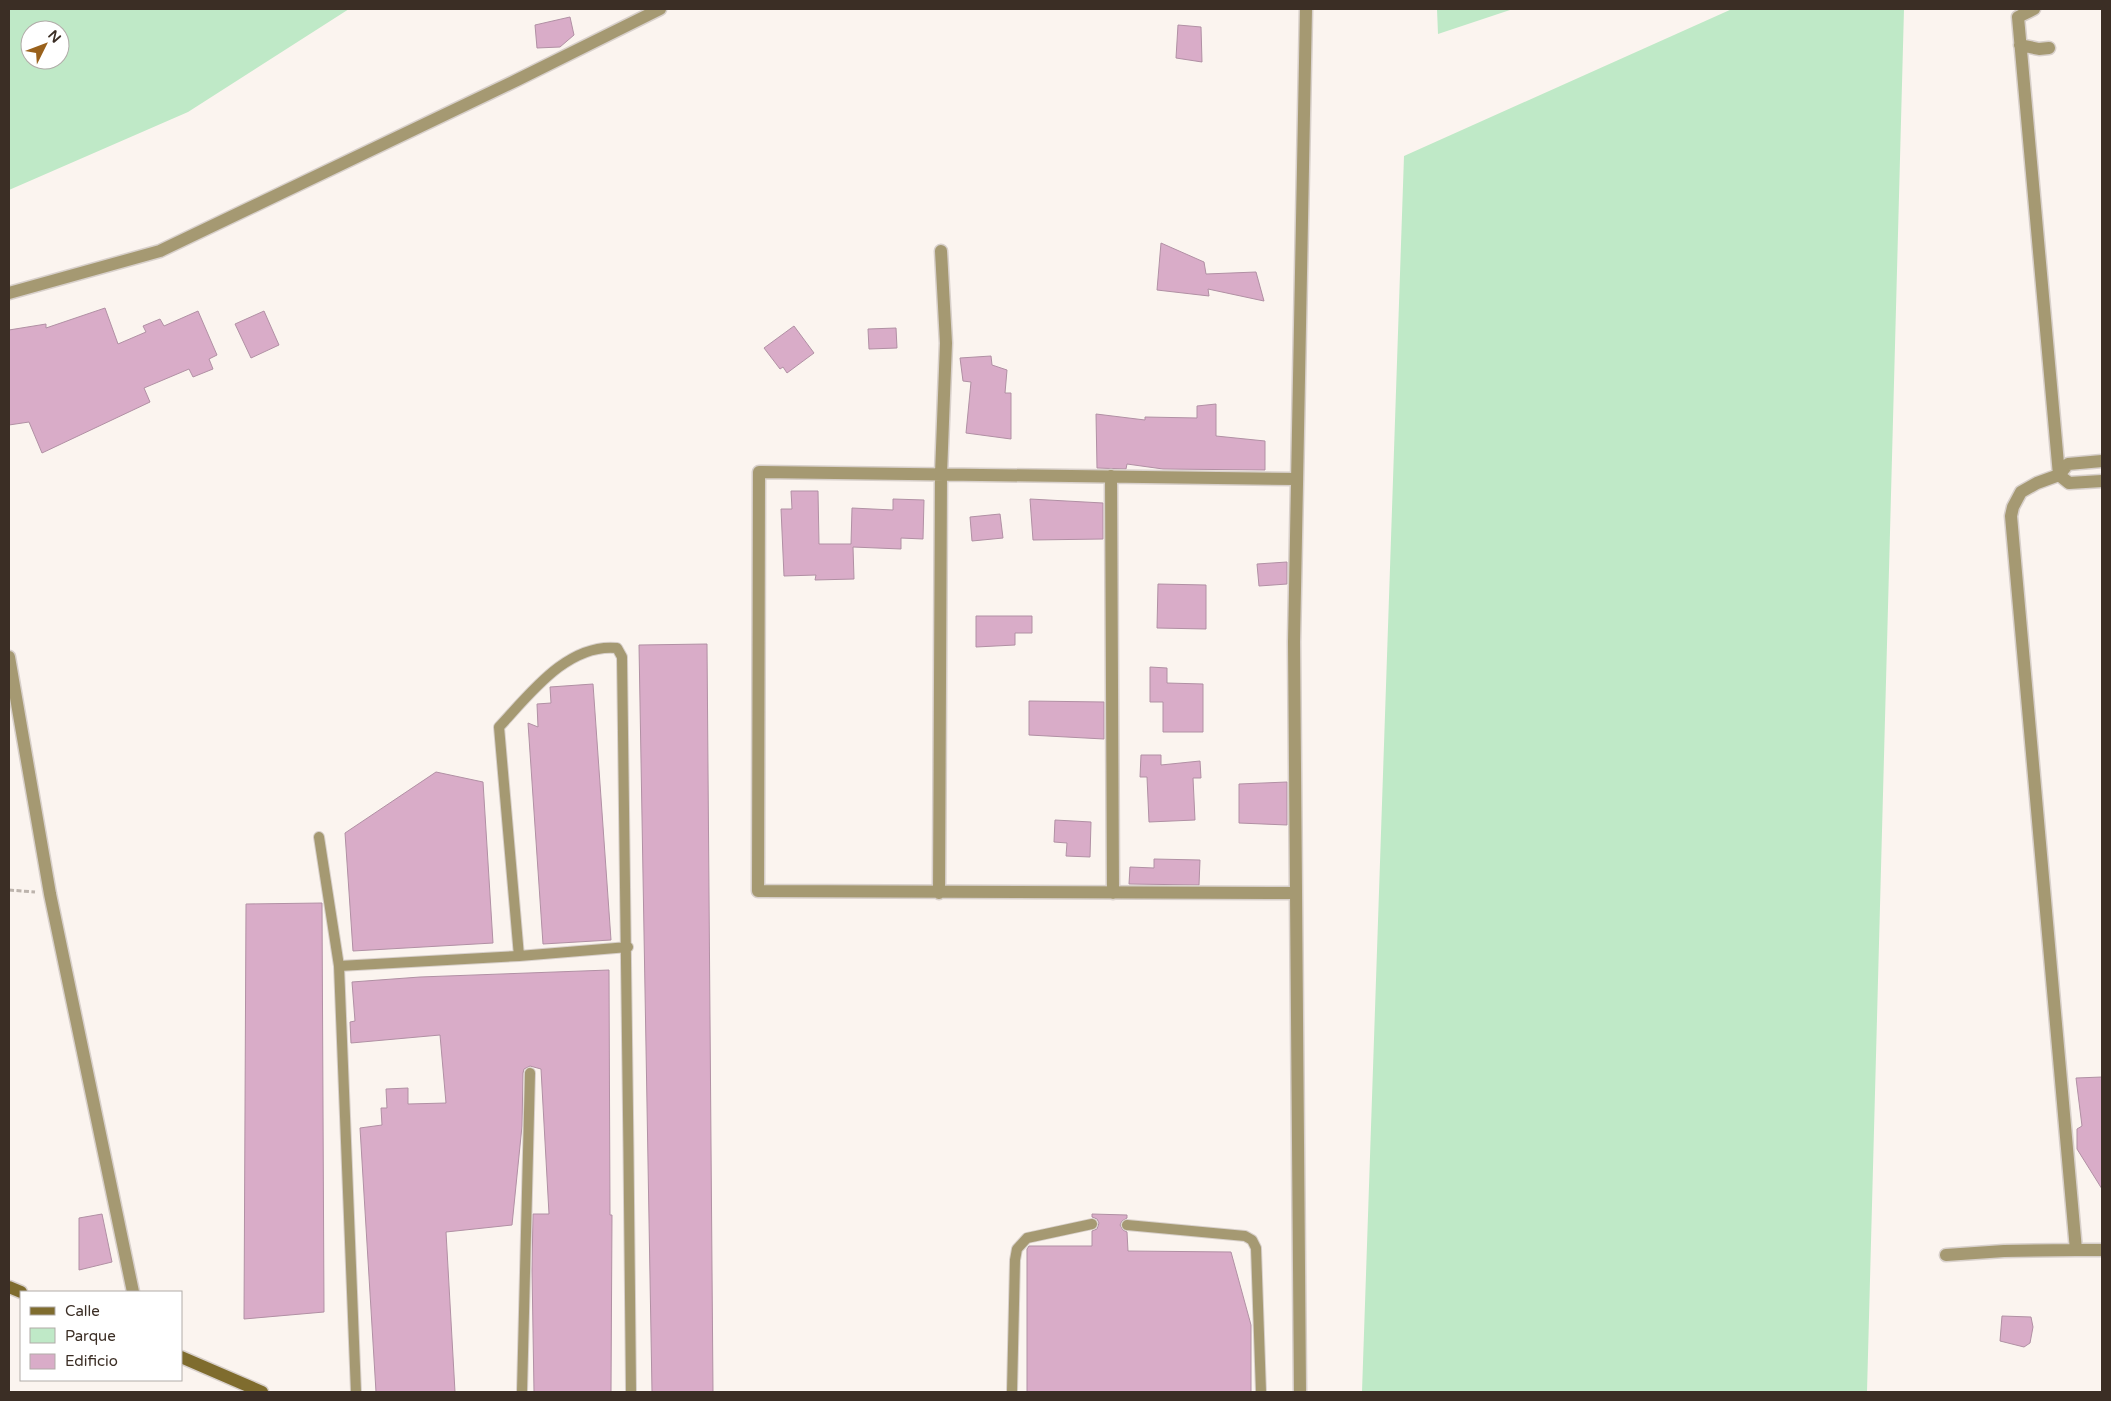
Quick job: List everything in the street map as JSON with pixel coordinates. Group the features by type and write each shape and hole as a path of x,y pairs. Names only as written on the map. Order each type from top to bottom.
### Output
{"main road":[{"path":"182,1357 262,1392"}],"street":[{"path":"9,293 160,251 517,80 660,9"},
{"path":"1300,1392 1294,642 1296,479 1305,157 1306,9"},
{"path":"2034,9 2018,17 2059,475 2069,483 2102,481"},
{"path":"2020,45 2039,49 2049,48"},
{"path":"939,893 941,474 946,343 940,252"},
{"path":"2076,1250 2011,516 2013,507 2021,492 2037,483 2059,475 2068,464 2102,461"},
{"path":"1295,893 758,891 759,472 1296,479"},
{"path":"1111,476 1113,893"},
{"path":"9,657 50,894 133,1291"},
{"path":"1946,1255 2004,1251 2102,1250"}],"lane":[{"path":"519,956 498,727 552,671 569,659 605,646 617,648 622,657 628,947 628,1217 631,1392"},
{"path":"319,836 339,966 356,1392"},
{"path":"339,966 519,956 628,947"},
{"path":"522,1392 530,1073"},
{"path":"1012,1392 1015,1260 1017,1249 1027,1238 1092,1224"},
{"path":"1127,1225 1245,1236 1252,1240 1256,1248 1261,1392"}],"path":[{"path":"9,890 50,894"}],"green space":[{"path":"9,9 349,9 188,112 9,190"},
{"path":"1437,9 1513,9 1438,34"},
{"path":"1732,9 1904,9 1867,1392 1362,1392 1404,156"}],"building":[{"path":"570,17 574,35 560,47 537,48 535,25"},
{"path":"1178,25 1201,27 1202,62 1176,58"},
{"path":"1161,243 1204,262 1206,274 1256,272 1264,301 1208,289 1209,296 1157,290"},
{"path":"105,308 118,344 146,332 143,326 160,319 164,326 198,311 217,355 209,359 213,369 193,377 189,369 144,388 150,402 42,453 29,422 9,425 9,330 46,324 46,328"},
{"path":"264,311 279,345 251,358 235,324"},
{"path":"794,326 814,353 787,373 783,367 780,369 764,348"},
{"path":"896,328 897,348 869,349 868,329"},
{"path":"991,356 992,365 1007,370 1005,393 1011,393 1011,439 966,433 971,382 963,381 960,358"},
{"path":"1216,404 1216,436 1265,441 1265,470 1163,469 1127,464 1126,469 1097,468 1096,414 1145,420 1145,417 1197,418 1197,406"},
{"path":"791,491 818,491 819,544 851,544 852,508 893,510 893,499 924,500 923,539 901,538 901,549 853,547 854,579 815,580 816,575 784,576 781,509 792,509"},
{"path":"1030,499 1103,503 1103,539 1033,540"},
{"path":"1000,514 1003,538 972,541 970,517"},
{"path":"1287,562 1287,584 1259,586 1257,564"},
{"path":"1158,584 1206,585 1206,629 1157,628"},
{"path":"976,616 1032,616 1032,633 1015,633 1015,645 976,647"},
{"path":"707,644 713,1392 652,1392 639,645"},
{"path":"1150,667 1167,668 1167,683 1203,684 1203,732 1163,732 1163,702 1150,702"},
{"path":"593,684 611,940 543,944 528,723 538,727 537,704 551,703 550,687"},
{"path":"1029,701 1104,702 1104,739 1029,735"},
{"path":"1141,755 1161,755 1161,765 1200,761 1201,778 1193,778 1195,820 1149,822 1147,777 1140,777"},
{"path":"436,772 483,782 493,943 353,951 345,833"},
{"path":"1287,782 1287,825 1239,823 1239,784"},
{"path":"1055,820 1091,822 1090,857 1066,856 1067,843 1054,842"},
{"path":"1154,859 1200,860 1199,885 1129,884 1130,867 1154,868"},
{"path":"322,903 324,1312 244,1319 246,904"},
{"path":"609,970 610,1215 612,1215 611,1392 534,1392 533,1214 549,1214 541,1069 530,1066 524,1069 523,1073 522,1126 512,1225 446,1232 455,1392 376,1392 360,1128 382,1125 381,1108 387,1108 386,1089 408,1088 408,1104 446,1103 440,1035 351,1043 350,1022 355,1021 352,982 420,977"},
{"path":"2102,1077 2102,1189 2077,1149 2077,1129 2082,1126 2076,1078"},
{"path":"102,1214 112,1262 79,1270 79,1218"},
{"path":"1092,1214 1127,1215 1127,1218 1120,1225 1127,1232 1128,1251 1231,1252 1251,1325 1251,1392 1027,1392 1027,1249 1029,1246 1092,1246 1092,1231 1097,1229 1099,1223 1097,1219 1092,1217"},
{"path":"2002,1316 2031,1317 2033,1327 2030,1343 2024,1347 2000,1341"}]}
